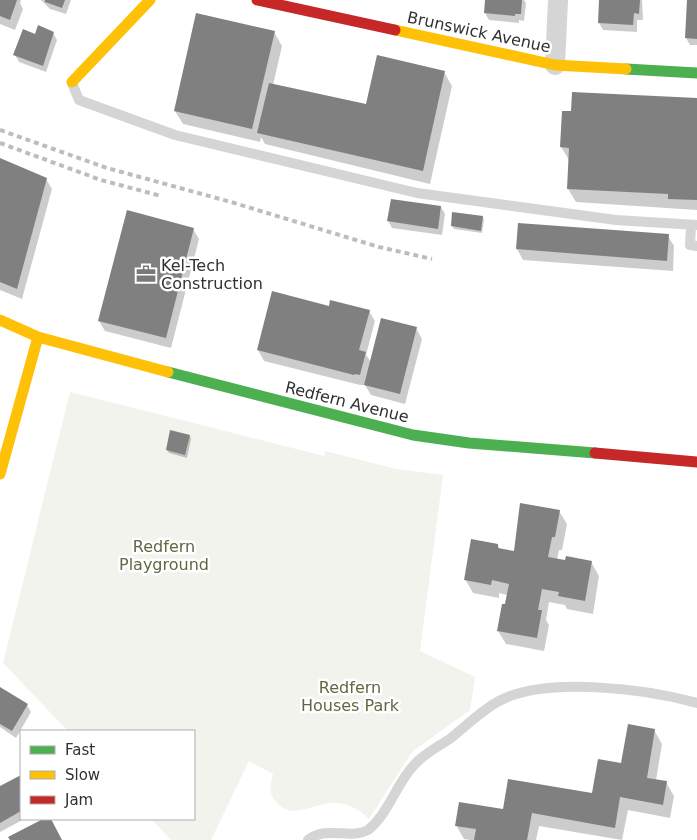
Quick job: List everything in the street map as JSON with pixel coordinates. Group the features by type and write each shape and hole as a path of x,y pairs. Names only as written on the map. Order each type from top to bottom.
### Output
{"street":[{"path":"72,82 150,0"},
{"name":"Brunswick Avenue","path":"257,0 555,65 697,73"},
{"path":"555,65 558,0"},
{"name":"Redfern Avenue","path":"0,320 38,337 353,421 413,435 469,443 697,462"},
{"path":"0,474 38,337"}],"lane":[{"path":"72,82 79,100 175,135 416,193 616,220 694,225 690,246 697,246"},
{"path":"308,840 321,833 358,838 382,815 413,765 430,750 444,743 498,701 522,692 574,687 637,690 697,703"}],"green space":[{"name":"Redfern Playground","path":"70,392 324,456 325,451 396,469 443,475 420,651 475,677 470,710 412,752 369,819 354,808 340,803 327,803 297,811 284,808 274,800 271,793 273,774 249,761 211,840 171,840 152,820 195,820 195,730 67,730 3,663"}],"building":[{"path":"0,0 17,0 10,20 0,16"},
{"path":"45,0 65,0 62,8 45,2"},
{"path":"485,0 522,0 521,14 515,14 515,16 484,13"},
{"path":"599,0 640,0 639,14 634,13 633,25 598,23"},
{"path":"687,0 697,0 697,39 685,38"},
{"path":"196,13 275,31 252,129 174,111"},
{"path":"38,25 54,32 43,66 13,55 23,29 35,34"},
{"path":"377,55 445,71 423,171 257,133 269,83 366,104"},
{"path":"572,92 697,98 697,200 668,199 668,194 567,189 569,148 560,147 562,111 571,111"},
{"path":"0,158 47,178 17,289 0,282"},
{"path":"391,199 441,206 438,229 387,221"},
{"name":"Kel-Tech Construction","path":"127,210 194,228 166,338 98,321"},
{"path":"452,212 483,216 481,231 451,226"},
{"path":"518,223 669,234 667,261 516,249"},
{"path":"272,291 329,306 330,300 370,310 359,350 366,352 360,375 257,350"},
{"path":"381,318 417,327 400,394 364,385"},
{"path":"170,430 190,435 185,455 166,450"},
{"path":"520,503 560,510 555,537 552,537 548,557 565,560 566,556 592,561 585,601 558,596 559,592 542,589 538,610 542,610 537,638 497,631 502,604 505,604 509,584 492,580 491,585 464,580 471,539 498,544 498,548 514,551"},
{"path":"0,687 28,704 12,731 0,724"},
{"path":"628,724 655,729 647,778 667,781 663,805 620,797 615,828 532,813 527,840 474,840 476,829 455,826 459,802 503,809 508,779 592,793 598,759 621,763"},
{"path":"20,776 20,812 0,823 0,786"},
{"path":"41,820 52,820 62,840 10,840 8,837"}],"railway":[{"path":"0,130 107,168 231,202 379,247 432,259"},
{"path":"0,143 101,180 161,196"}],"traffic: fast":[{"path":"626,69 697,73"},
{"path":"168,372 413,435 469,443 595,453"}],"traffic: slow":[{"path":"72,82 150,0"},
{"path":"395,30 555,65 626,69"},
{"path":"0,320 38,337 168,372"},
{"path":"0,474 38,337"}],"traffic: jam":[{"path":"257,0 395,30"},
{"path":"595,453 697,462"}],"place":[{"name":"Kel-Tech Construction","path":"146,274"}],"park label":[{"name":"Redfern Houses Park","path":"350,696"}]}
